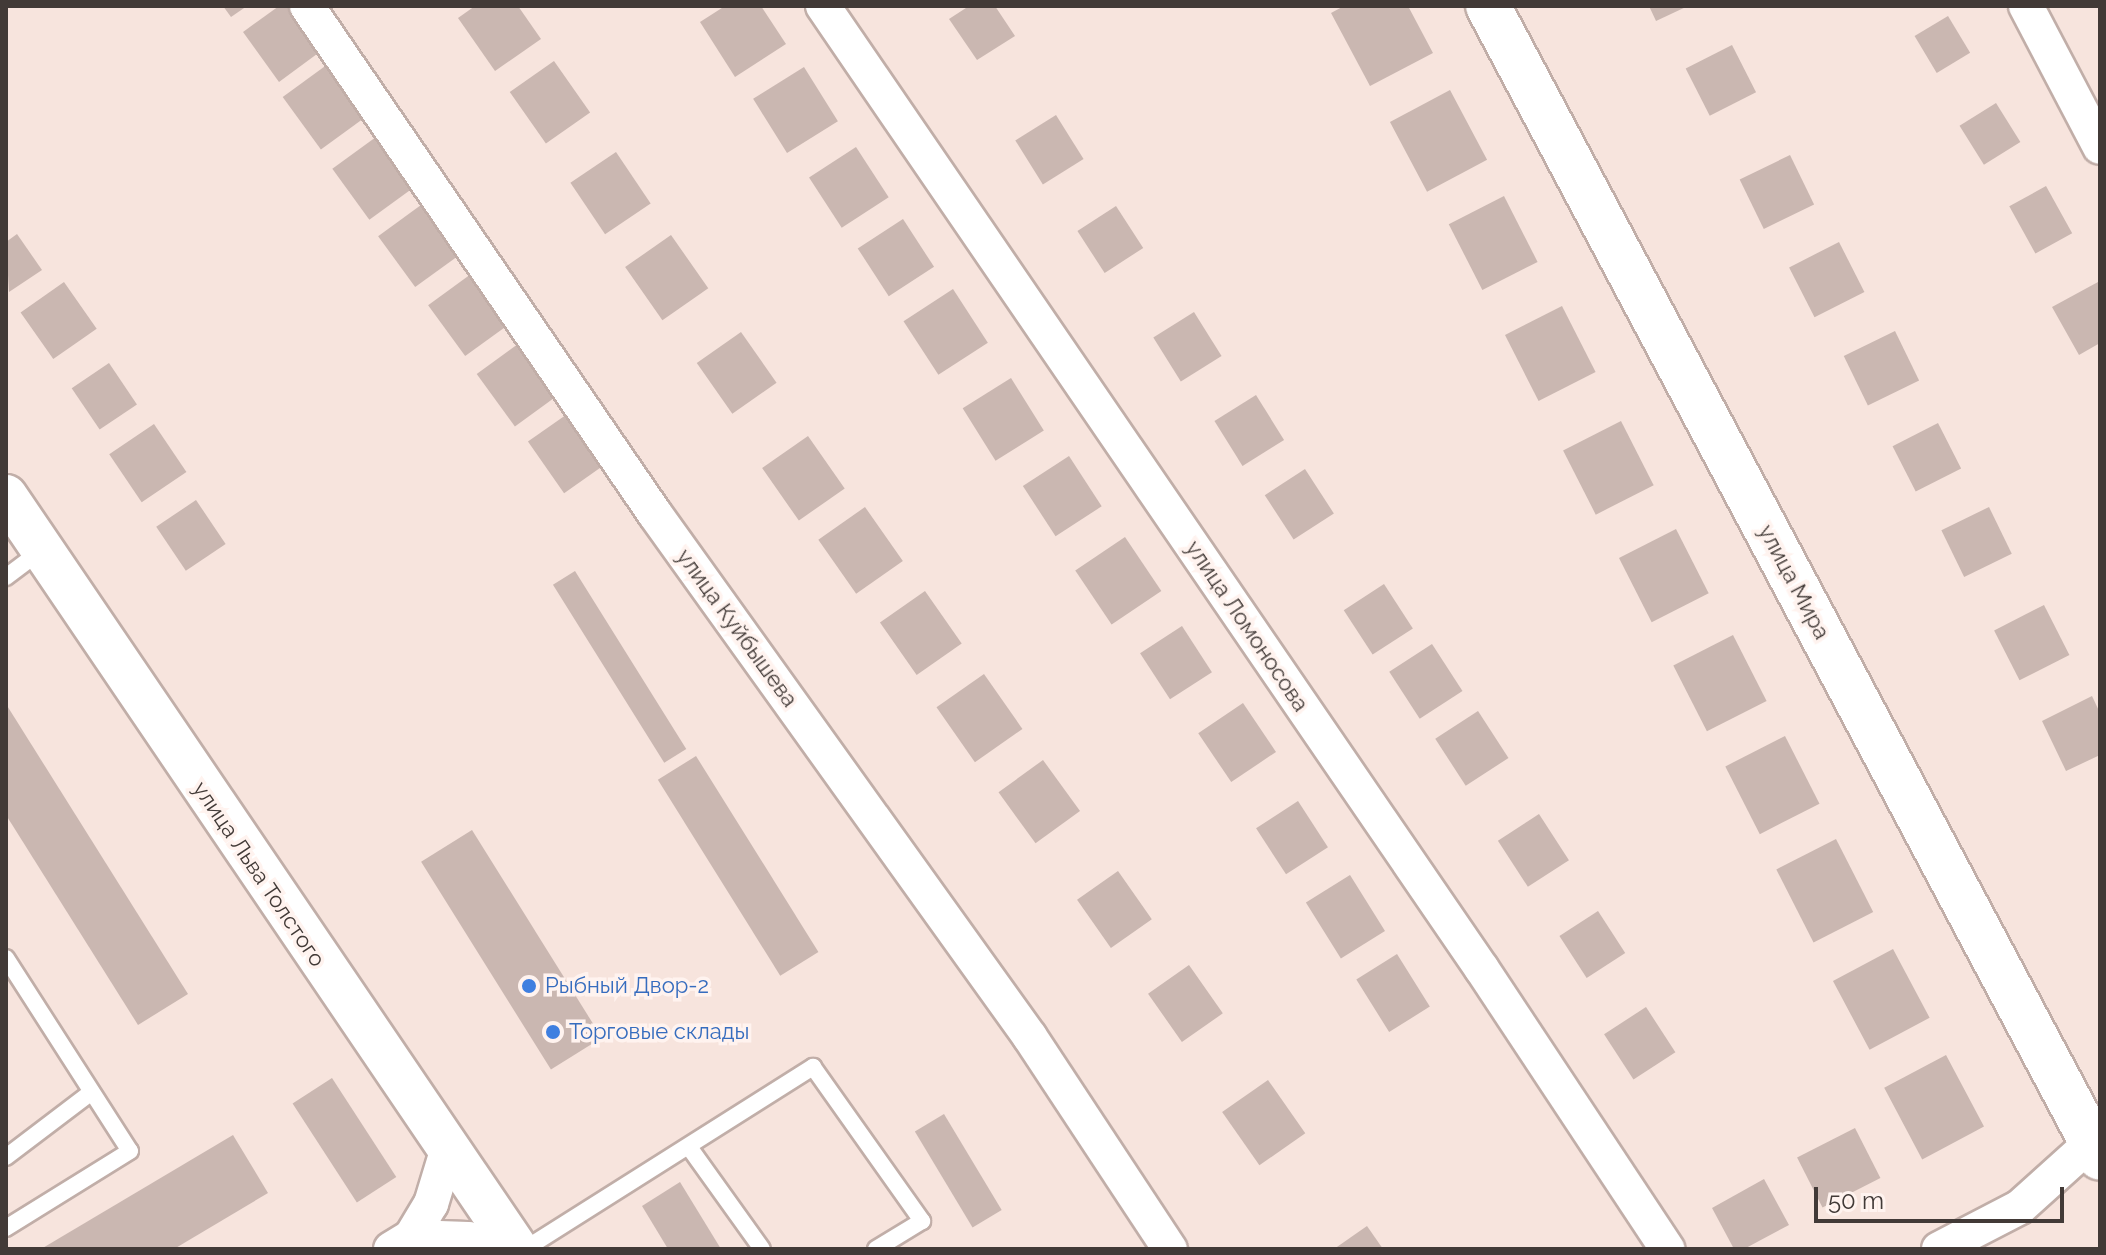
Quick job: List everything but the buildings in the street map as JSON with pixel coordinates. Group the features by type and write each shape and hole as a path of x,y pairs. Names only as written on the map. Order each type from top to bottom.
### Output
{"main road":[{"name":"улица Мира","path":"1488,6 2097,1145"}],"street":[{"name":"улица Куйбышева","path":"307,6 655,514 1030,1037 1170,1249"},
{"name":"улица Ломоносова","path":"823,6 1482,969 1667,1249"},
{"path":"2026,6 2100,147"},
{"name":"улица Льва Толстого","path":"6,496 517,1249"},
{"path":"1939,1249 2020,1207 2097,1145"},
{"path":"401,1243 431,1204 448,1148"},
{"path":"401,1243 468,1239 506,1249"}],"lane":[{"path":"6,577 42,550"},
{"path":"6,958 89,1094 130,1151 6,1228"},
{"path":"525,1249 813,1067 922,1221 876,1249"},
{"path":"6,1157 89,1094"},
{"path":"689,1147 762,1249"}],"place":[{"name":"Рыбный Двор-2","path":"529,986"},
{"name":"Торговые склады","path":"553,1032"}]}
